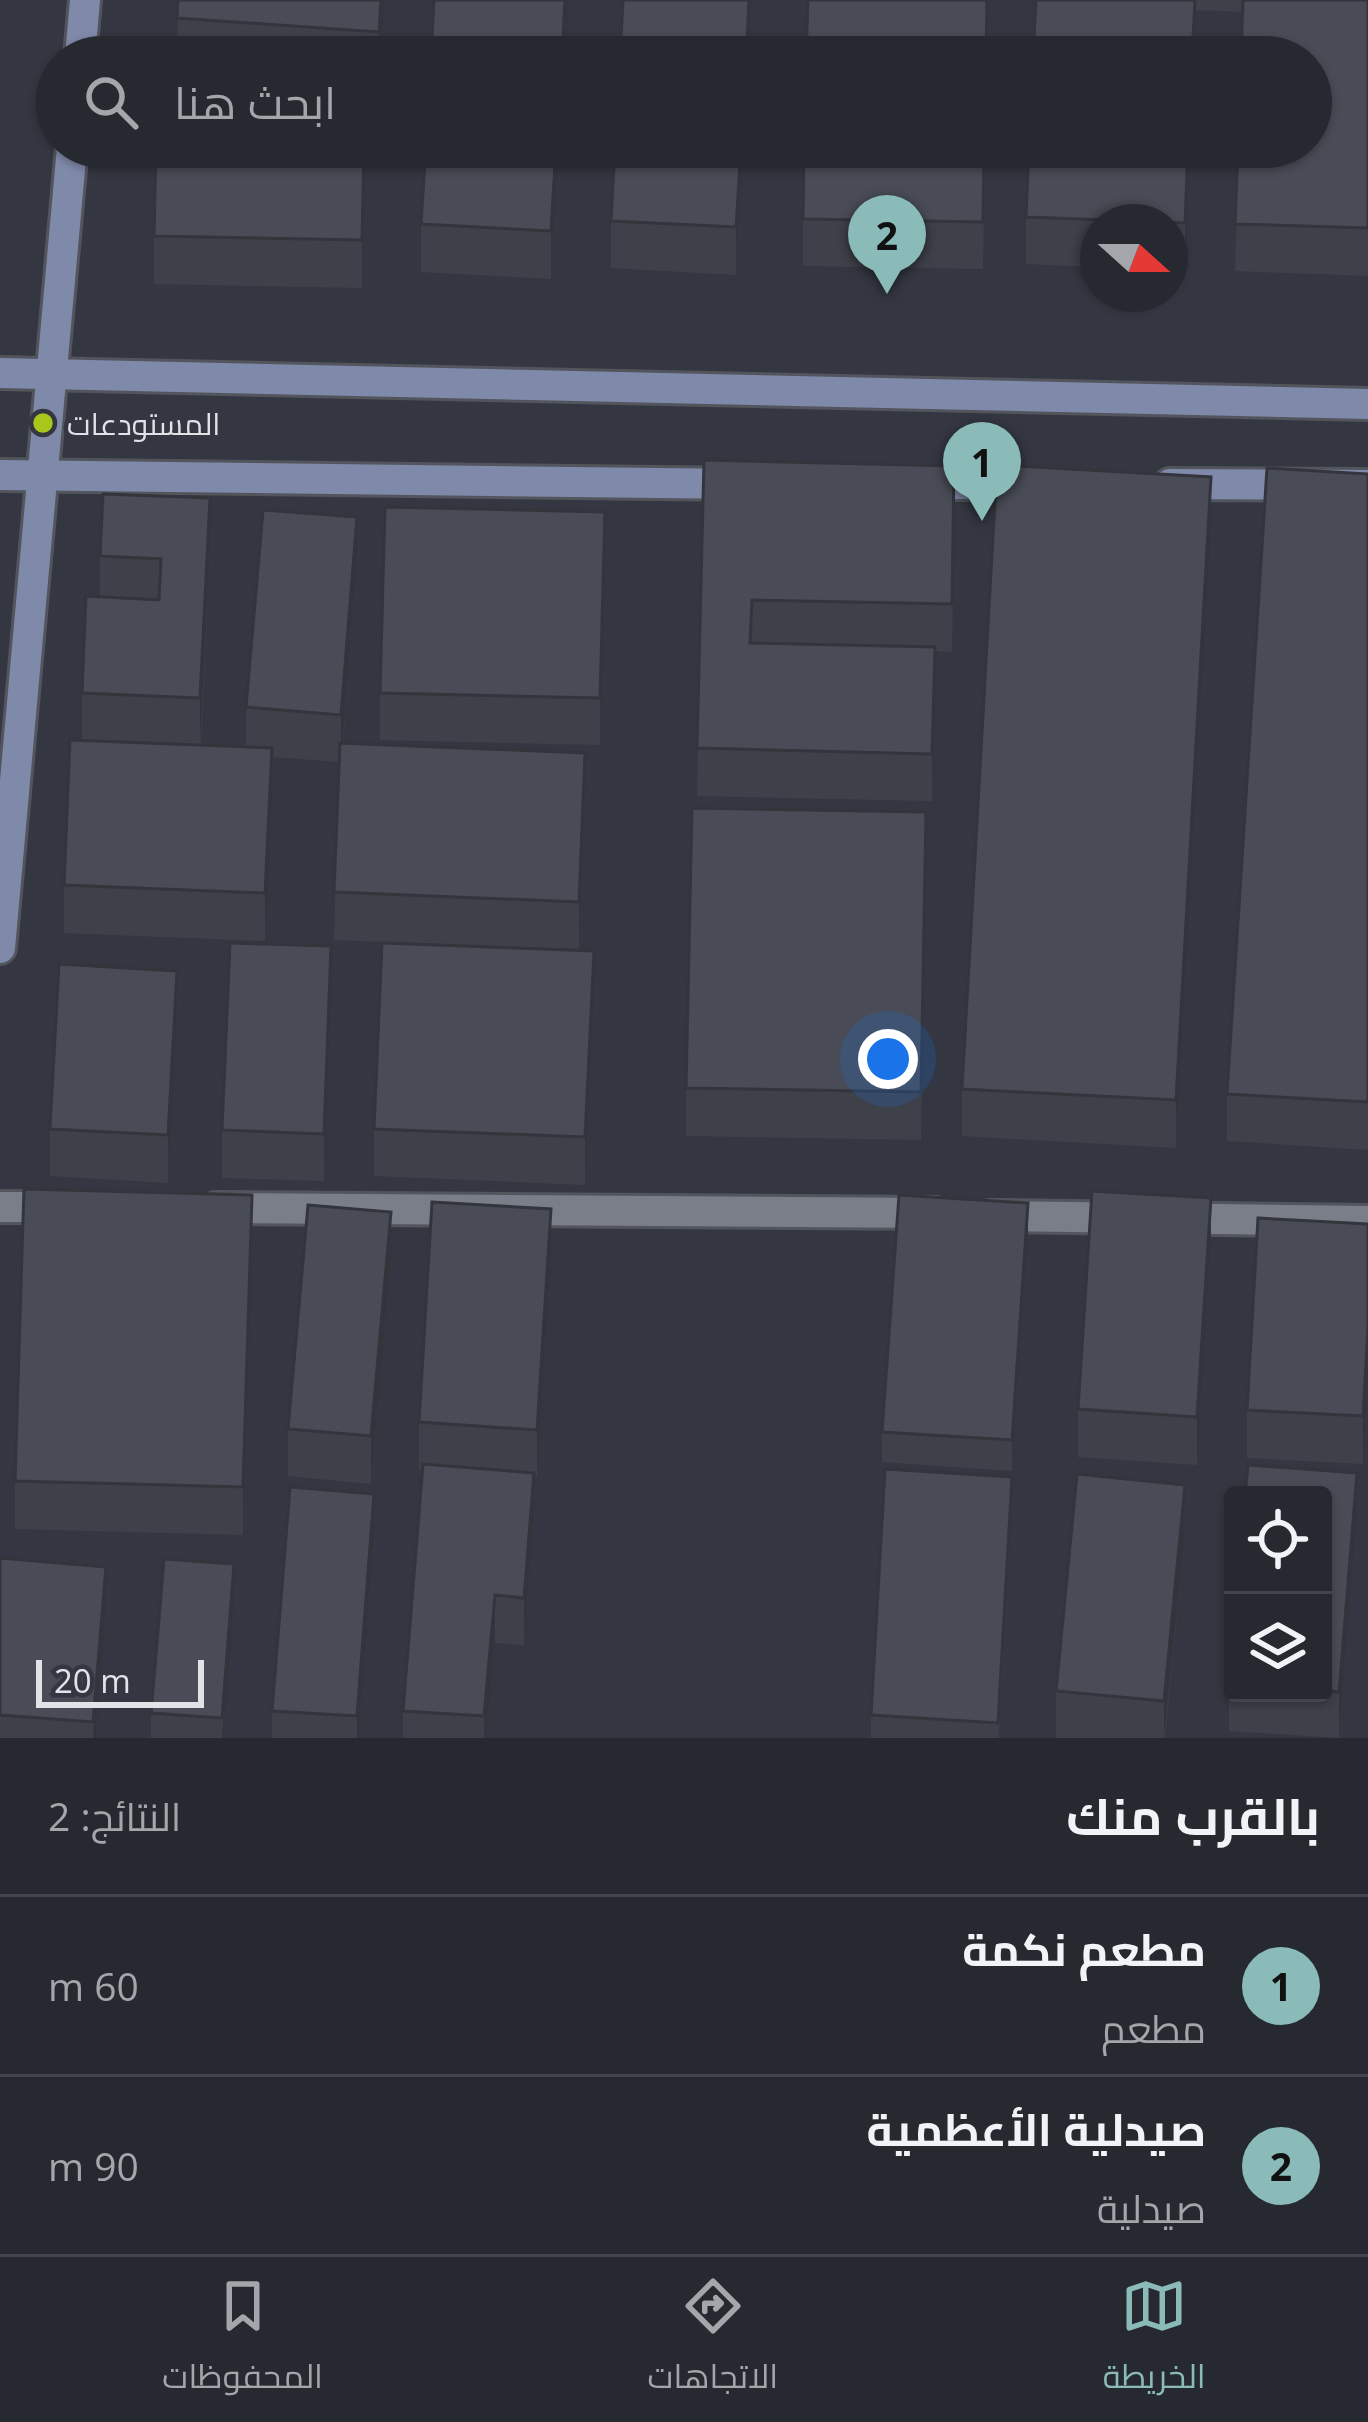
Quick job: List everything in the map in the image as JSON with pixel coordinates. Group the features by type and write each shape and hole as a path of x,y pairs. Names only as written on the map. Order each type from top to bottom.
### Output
{"street":[{"path":"82,36 85,0"},
{"path":"0,948 70,168"},
{"path":"0,373 1368,404"},
{"path":"0,475 770,484"},
{"path":"889,484 1057,484"},
{"path":"1129,484 1368,485"},
{"path":"0,1207 95,1207"},
{"path":"190,1208 902,1211 1029,1218 1368,1220"}],"building":[{"path":"178,0 381,0 379,32 177,18"},
{"path":"434,0 565,0 563,36 432,36"},
{"path":"623,0 749,0 747,36 621,36"},
{"path":"808,0 987,0 986,36 807,36"},
{"path":"1036,0 1195,0 1193,36 1034,36"},
{"path":"1243,0 1368,0 1368,228 1235,224 1237,168 1332,168 1332,36 1242,36"},
{"path":"156,168 364,168 362,240 154,236"},
{"path":"425,168 555,168 551,231 421,224"},
{"path":"614,168 740,168 736,227 611,221"},
{"path":"804,168 984,168 983,222 803,219"},
{"path":"1028,168 1187,168 1186,204 1080,204 1080,219 1026,217"},
{"path":"704,460 954,466 952,604 752,600 750,643 935,647 932,754 697,748"},
{"path":"997,465 1211,477 1176,1100 962,1089"},
{"path":"1267,468 1368,474 1368,1102 1227,1094"},
{"path":"103,494 210,498 200,698 82,693 86,596 159,600 161,559 100,556"},
{"path":"385,507 605,512 600,698 380,693"},
{"path":"263,510 357,517 341,715 246,707"},
{"path":"70,740 272,748 265,893 64,885"},
{"path":"340,743 585,753 579,902 334,892"},
{"path":"692,808 926,812 921,1092 686,1088"},
{"path":"230,943 331,946 324,1134 222,1130"},
{"path":"382,943 594,951 585,1137 374,1129"},
{"path":"59,964 177,971 168,1135 50,1129"},
{"path":"24,1189 252,1195 243,1487 15,1481"},
{"path":"1092,1191 1211,1198 1197,1417 1078,1409"},
{"path":"899,1195 1028,1203 1012,1440 882,1432"},
{"path":"432,1202 551,1209 537,1430 419,1422"},
{"path":"308,1205 391,1212 371,1436 288,1429"},
{"path":"1258,1218 1368,1224 1363,1416 1247,1410"},
{"path":"423,1464 534,1473 524,1598 495,1595 484,1716 403,1711"},
{"path":"1248,1465 1357,1473 1339,1692 1332,1691 1332,1486 1246,1486"},
{"path":"885,1469 1012,1477 998,1723 871,1715"},
{"path":"1077,1474 1185,1485 1164,1701 1056,1691"},
{"path":"290,1487 374,1494 357,1716 272,1711"},
{"path":"0,1558 106,1567 93,1722 0,1715"},
{"path":"164,1559 234,1564 222,1718 151,1713"}],"place":[{"name":"صيدلية الأعظمية","path":"887,294"},
{"name":"المستودعات","path":"43,423"},
{"name":"مطعم نكمة","path":"982,521"}]}
